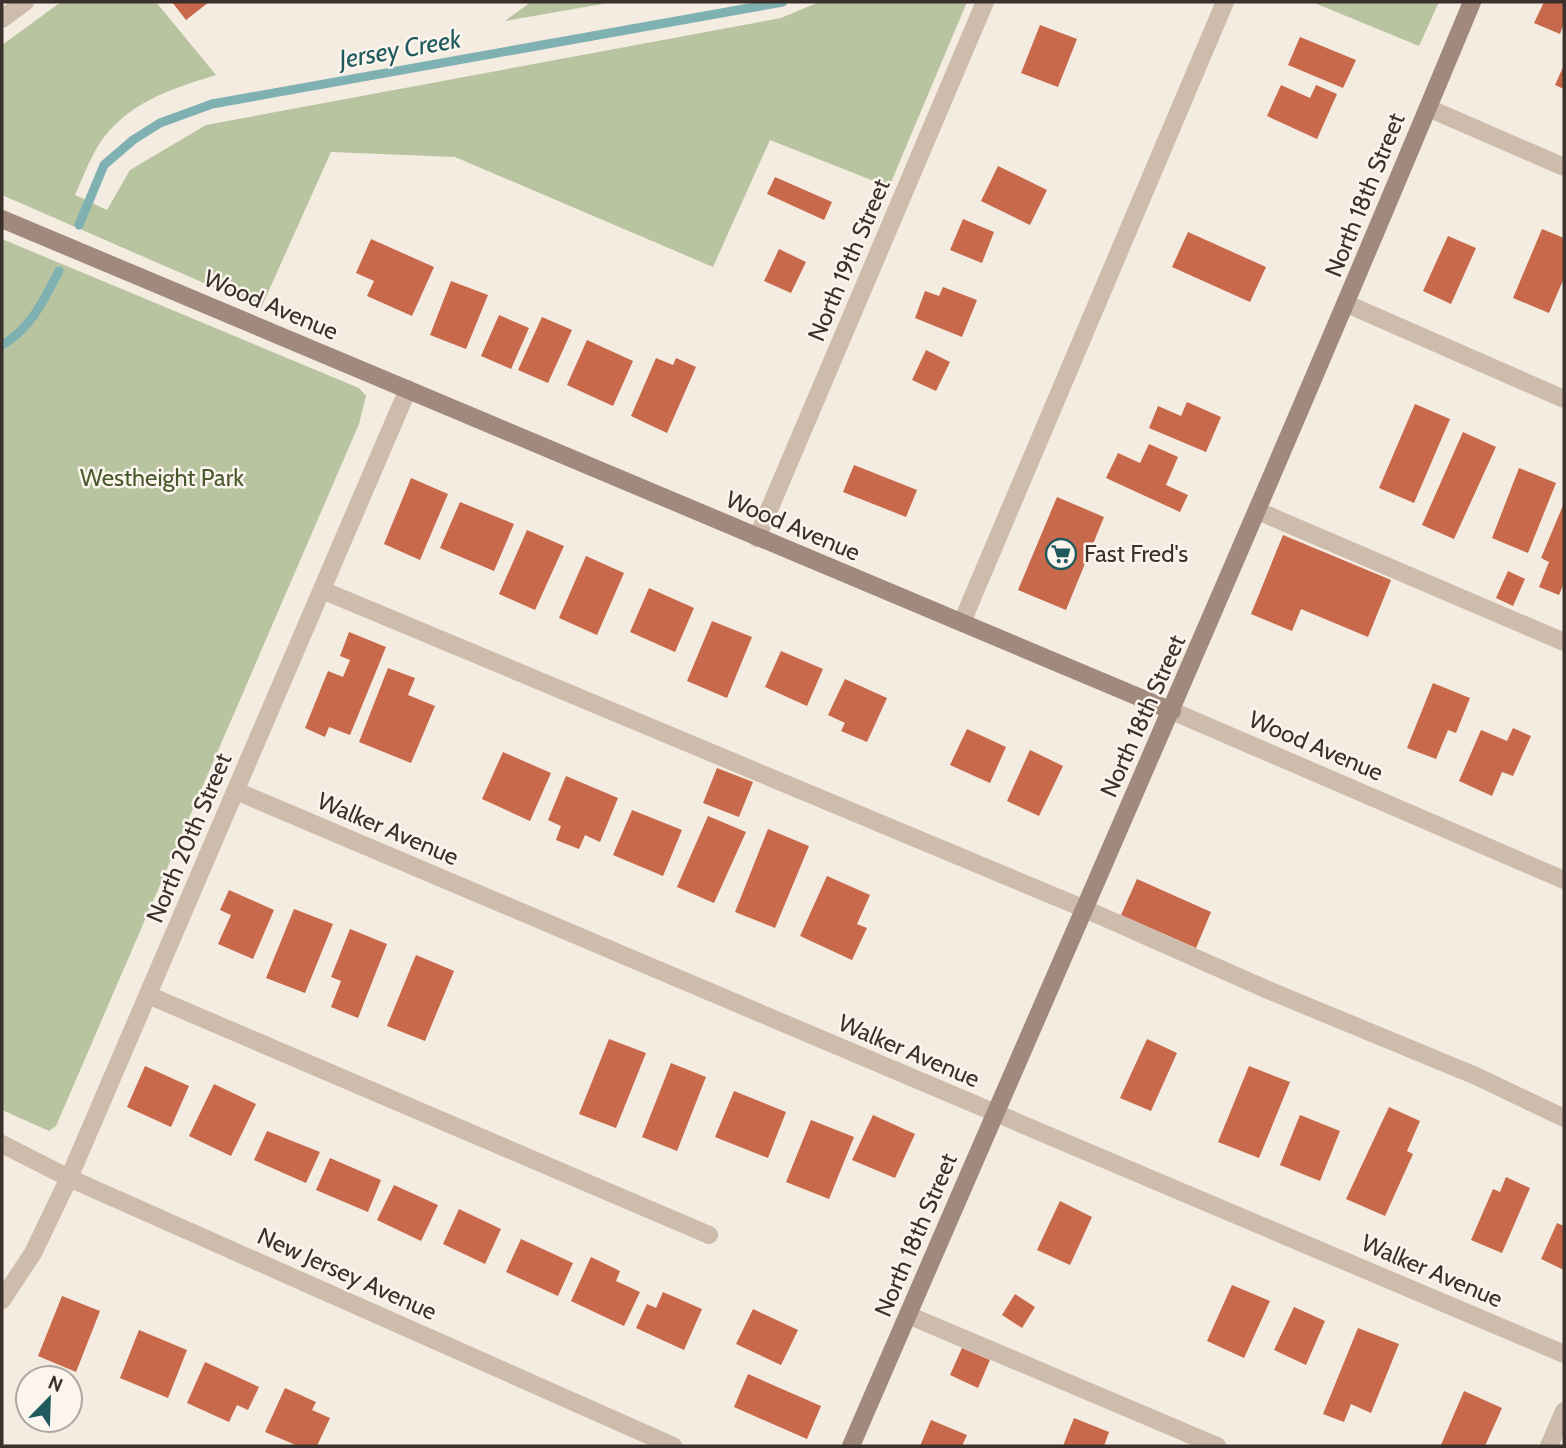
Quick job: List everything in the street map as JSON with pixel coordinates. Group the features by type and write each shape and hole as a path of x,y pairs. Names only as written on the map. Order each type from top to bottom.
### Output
{"main road":[{"name":"North 18th Street","path":"851,1446 1172,711 1347,304 1472,2"},
{"name":"Wood Avenue","path":"2,219 1172,711"}],"street":[{"path":"2,19 25,2"},
{"name":"North 19th Street","path":"757,538 985,2"},
{"path":"962,622 1225,2"},
{"path":"1428,108 1564,167"},
{"path":"1347,304 1564,399"},
{"name":"North 20th Street","path":"2,1300 33,1253 69,1178 408,390"},
{"path":"1258,510 1564,642"},
{"path":"322,590 1085,909 1268,990 1476,1076 1564,1118"},
{"name":"Wood Avenue","path":"1172,711 1564,880"},
{"name":"Walker Avenue","path":"236,791 1564,1354"},
{"path":"148,995 709,1235"},
{"name":"New Jersey Avenue","path":"2,1144 69,1178 673,1446"},
{"path":"908,1315 1217,1446"},
{"path":"1549,1446 1564,1411"}],"green space":[{"path":"61,2 156,2 216,75 150,100 135,108 109,131 98,146 75,195 107,210 130,170 206,125 781,18 819,2 967,2 889,187 770,140 713,267 455,157 331,152 261,308 2,195 2,45"},
{"path":"531,2 614,2 505,21"},
{"path":"1312,2 1439,2 1419,46"},
{"name":"Westheight Park","path":"2,239 359,388 366,396 359,424 56,1126 49,1131 2,1110"}],"building":[{"path":"172,2 209,2 186,20"},
{"path":"1544,2 1564,2 1564,23 1560,34 1534,23"},
{"path":"1040,25 1077,39 1058,87 1021,73"},
{"path":"1300,37 1356,60 1343,88 1288,65"},
{"path":"1564,65 1564,89 1555,85"},
{"path":"1281,85 1310,98 1316,85 1337,94 1317,139 1267,116"},
{"path":"998,166 1047,190 1030,225 981,201"},
{"path":"775,177 832,202 824,220 767,194"},
{"path":"963,219 994,232 982,263 950,250"},
{"path":"1542,229 1564,238 1564,278 1549,313 1513,298"},
{"path":"1188,232 1266,267 1250,302 1172,267"},
{"path":"1448,236 1476,248 1451,304 1423,291"},
{"path":"371,239 434,267 412,316 367,296 374,281 356,273"},
{"path":"779,249 806,262 791,293 764,281"},
{"path":"451,281 488,295 466,349 430,335"},
{"path":"943,287 977,300 962,337 915,318 925,291 939,296"},
{"path":"499,315 529,328 511,369 481,356"},
{"path":"542,317 572,330 548,383 518,370"},
{"path":"587,340 633,361 613,406 567,385"},
{"path":"926,350 950,362 936,391 912,380"},
{"path":"656,358 673,365 676,358 696,367 667,433 631,416"},
{"path":"1187,402 1221,417 1206,452 1149,428 1158,406 1181,416"},
{"path":"1415,404 1450,419 1414,503 1379,488"},
{"path":"1463,432 1496,447 1454,539 1422,525"},
{"path":"1149,444 1178,457 1166,485 1188,495 1180,512 1106,478 1118,453 1140,463"},
{"path":"854,465 917,490 906,517 843,492"},
{"path":"1519,468 1556,483 1528,553 1492,538"},
{"path":"411,478 448,494 420,560 384,544"},
{"name":"Fast Fred's","path":"1057,497 1104,517 1066,610 1018,590"},
{"path":"460,502 514,524 494,571 440,548"},
{"path":"1564,503 1564,583 1559,595 1539,587 1549,562 1541,558"},
{"path":"527,530 564,546 535,610 499,594"},
{"path":"1283,535 1391,580 1368,637 1301,609 1292,631 1251,614"},
{"path":"586,556 624,573 597,635 559,618"},
{"path":"1508,571 1525,579 1513,606 1496,598"},
{"path":"649,588 694,608 675,652 630,632"},
{"path":"712,621 752,637 727,698 687,681"},
{"path":"349,632 386,647 350,735 329,727 325,737 305,728 328,671 343,677 350,660 340,656"},
{"path":"781,651 823,669 807,706 765,687"},
{"path":"388,668 415,678 408,695 435,706 411,763 359,742"},
{"path":"845,679 887,698 867,742 841,731 845,723 828,715"},
{"path":"1433,683 1470,698 1456,733 1448,730 1436,759 1407,748"},
{"path":"1513,728 1531,736 1513,776 1502,772 1492,796 1459,781 1481,730 1507,741"},
{"path":"967,729 1006,747 990,783 950,765"},
{"path":"1030,750 1063,766 1039,816 1007,801"},
{"path":"503,752 551,773 530,821 482,799"},
{"path":"717,768 753,782 739,817 703,803"},
{"path":"566,776 618,798 600,842 585,835 579,849 556,840 561,826 548,820"},
{"path":"632,810 682,830 663,876 613,855"},
{"path":"708,816 746,832 714,903 677,887"},
{"path":"768,829 809,846 775,928 735,912"},
{"path":"827,876 870,895 857,924 867,928 852,960 800,936"},
{"path":"1137,879 1211,912 1196,948 1121,915"},
{"path":"229,890 274,910 253,959 218,944 231,915 220,910"},
{"path":"294,909 333,924 305,993 266,978"},
{"path":"350,929 387,944 358,1018 331,1007 341,981 331,977"},
{"path":"416,955 454,971 425,1041 387,1026"},
{"path":"609,1039 646,1053 616,1128 579,1114"},
{"path":"1147,1039 1177,1053 1151,1111 1120,1098"},
{"path":"671,1063 706,1077 677,1151 642,1137"},
{"path":"145,1066 189,1086 171,1127 127,1107"},
{"path":"1249,1066 1290,1082 1259,1158 1218,1142"},
{"path":"214,1084 256,1104 231,1156 189,1136"},
{"path":"734,1091 786,1112 768,1158 715,1137"},
{"path":"1389,1107 1420,1121 1407,1151 1413,1154 1385,1216 1346,1199"},
{"path":"873,1115 915,1134 895,1178 852,1160"},
{"path":"1300,1115 1340,1131 1320,1181 1280,1165"},
{"path":"811,1120 854,1137 829,1199 786,1182"},
{"path":"267,1131 320,1152 306,1183 254,1160"},
{"path":"330,1158 381,1180 368,1212 316,1190"},
{"path":"1506,1177 1530,1188 1502,1253 1471,1240 1493,1189 1500,1192"},
{"path":"394,1185 438,1205 421,1241 377,1220"},
{"path":"1060,1201 1092,1217 1070,1265 1037,1250"},
{"path":"459,1209 501,1229 485,1264 443,1244"},
{"path":"1557,1223 1564,1226 1564,1270 1541,1259"},
{"path":"521,1239 573,1263 558,1296 506,1272"},
{"path":"591,1257 620,1271 616,1281 640,1292 624,1326 571,1301"},
{"path":"1232,1285 1270,1301 1244,1358 1207,1341"},
{"path":"663,1292 702,1309 684,1350 636,1328 647,1304 656,1308"},
{"path":"1015,1294 1035,1307 1022,1328 1002,1315"},
{"path":"62,1296 100,1311 79,1364 57,1364 38,1356"},
{"path":"1294,1307 1325,1321 1306,1365 1274,1350"},
{"path":"753,1309 798,1330 781,1365 736,1344"},
{"path":"1358,1328 1399,1344 1371,1413 1351,1404 1344,1422 1323,1414"},
{"path":"139,1330 187,1350 168,1398 120,1378"},
{"path":"962,1348 990,1360 978,1388 950,1375"},
{"path":"205,1362 259,1387 248,1410 237,1405 229,1422 187,1403"},
{"path":"748,1374 821,1406 807,1439 734,1407"},
{"path":"285,1388 316,1402 312,1410 330,1418 317,1446 298,1446 265,1432"},
{"path":"1464,1391 1502,1408 1485,1446 1441,1445"},
{"path":"1074,1418 1109,1432 1104,1446 1063,1446"},
{"path":"931,1420 967,1435 962,1446 920,1446"}],"waterway":[{"name":"Jersey Creek","path":"79,225 104,165 133,140 160,123 212,104 783,2"},
{"name":"Jersey Creek","path":"2,345 29,322 59,271"}],"place":[{"name":"Fast Fred's","path":"1061,554"}]}
